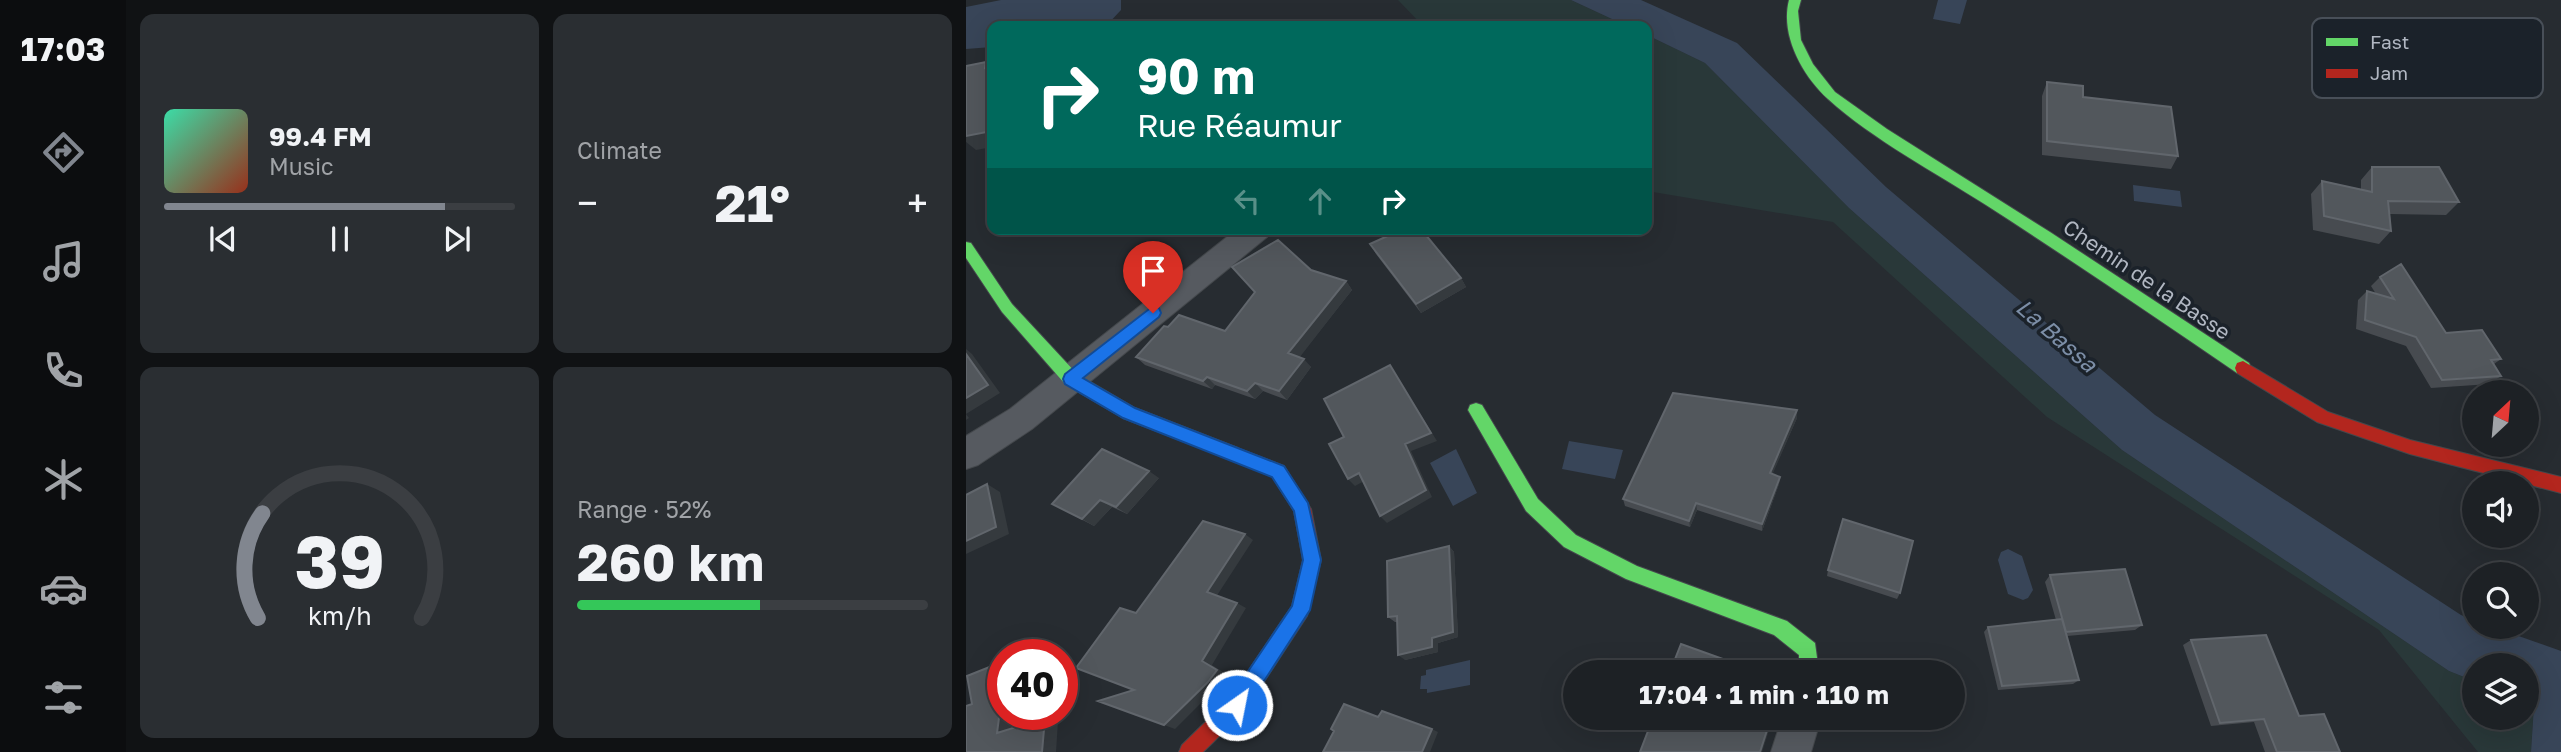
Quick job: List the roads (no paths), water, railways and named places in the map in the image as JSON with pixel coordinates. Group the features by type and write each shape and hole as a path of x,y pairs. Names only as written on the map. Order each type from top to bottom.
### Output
{"street":[{"name":"Chemin de la Basse","path":"1795,0 1795,40 1808,66 1831,95 1882,132 2045,236 2207,346 2323,417 2410,447 2561,485"},
{"path":"966,454 1021,419 1250,235"},
{"path":"966,247 1007,308 1071,379 1129,413 1278,471 1302,509 1312,560 1300,610 1237,705 1189,752"},
{"path":"1476,410 1532,505 1570,541 1632,573 1780,628 1808,650 1808,660"},
{"path":"1791,752 1798,730"}],"water":[{"path":"1001,0 1121,0 1121,10 1111,21 987,21 987,47 966,49 966,7"},
{"name":"La Bassa","path":"1571,0 1641,0 1737,43 1886,187 2155,415 2462,615 2462,639 2527,639 2561,651 2561,752 2531,752 2532,730 2539,730 2539,653 2462,653 2462,676 2449,671 2122,450 1849,208 1705,63 1652,37 1652,21 1616,21"},
{"path":"1938,0 1967,0 1960,24 1933,19"},
{"path":"2133,185 2180,191 2182,207 2134,201"},
{"path":"1569,441 1623,450 1615,479 1562,469"},
{"path":"1456,449 1477,493 1453,506 1430,463"},
{"path":"2008,549 2022,556 2033,590 2028,598 2023,600 2008,594 1998,560 2001,552"},
{"path":"1470,660 1470,685 1427,693 1427,689 1420,689 1421,676 1426,675 1426,670"}]}
